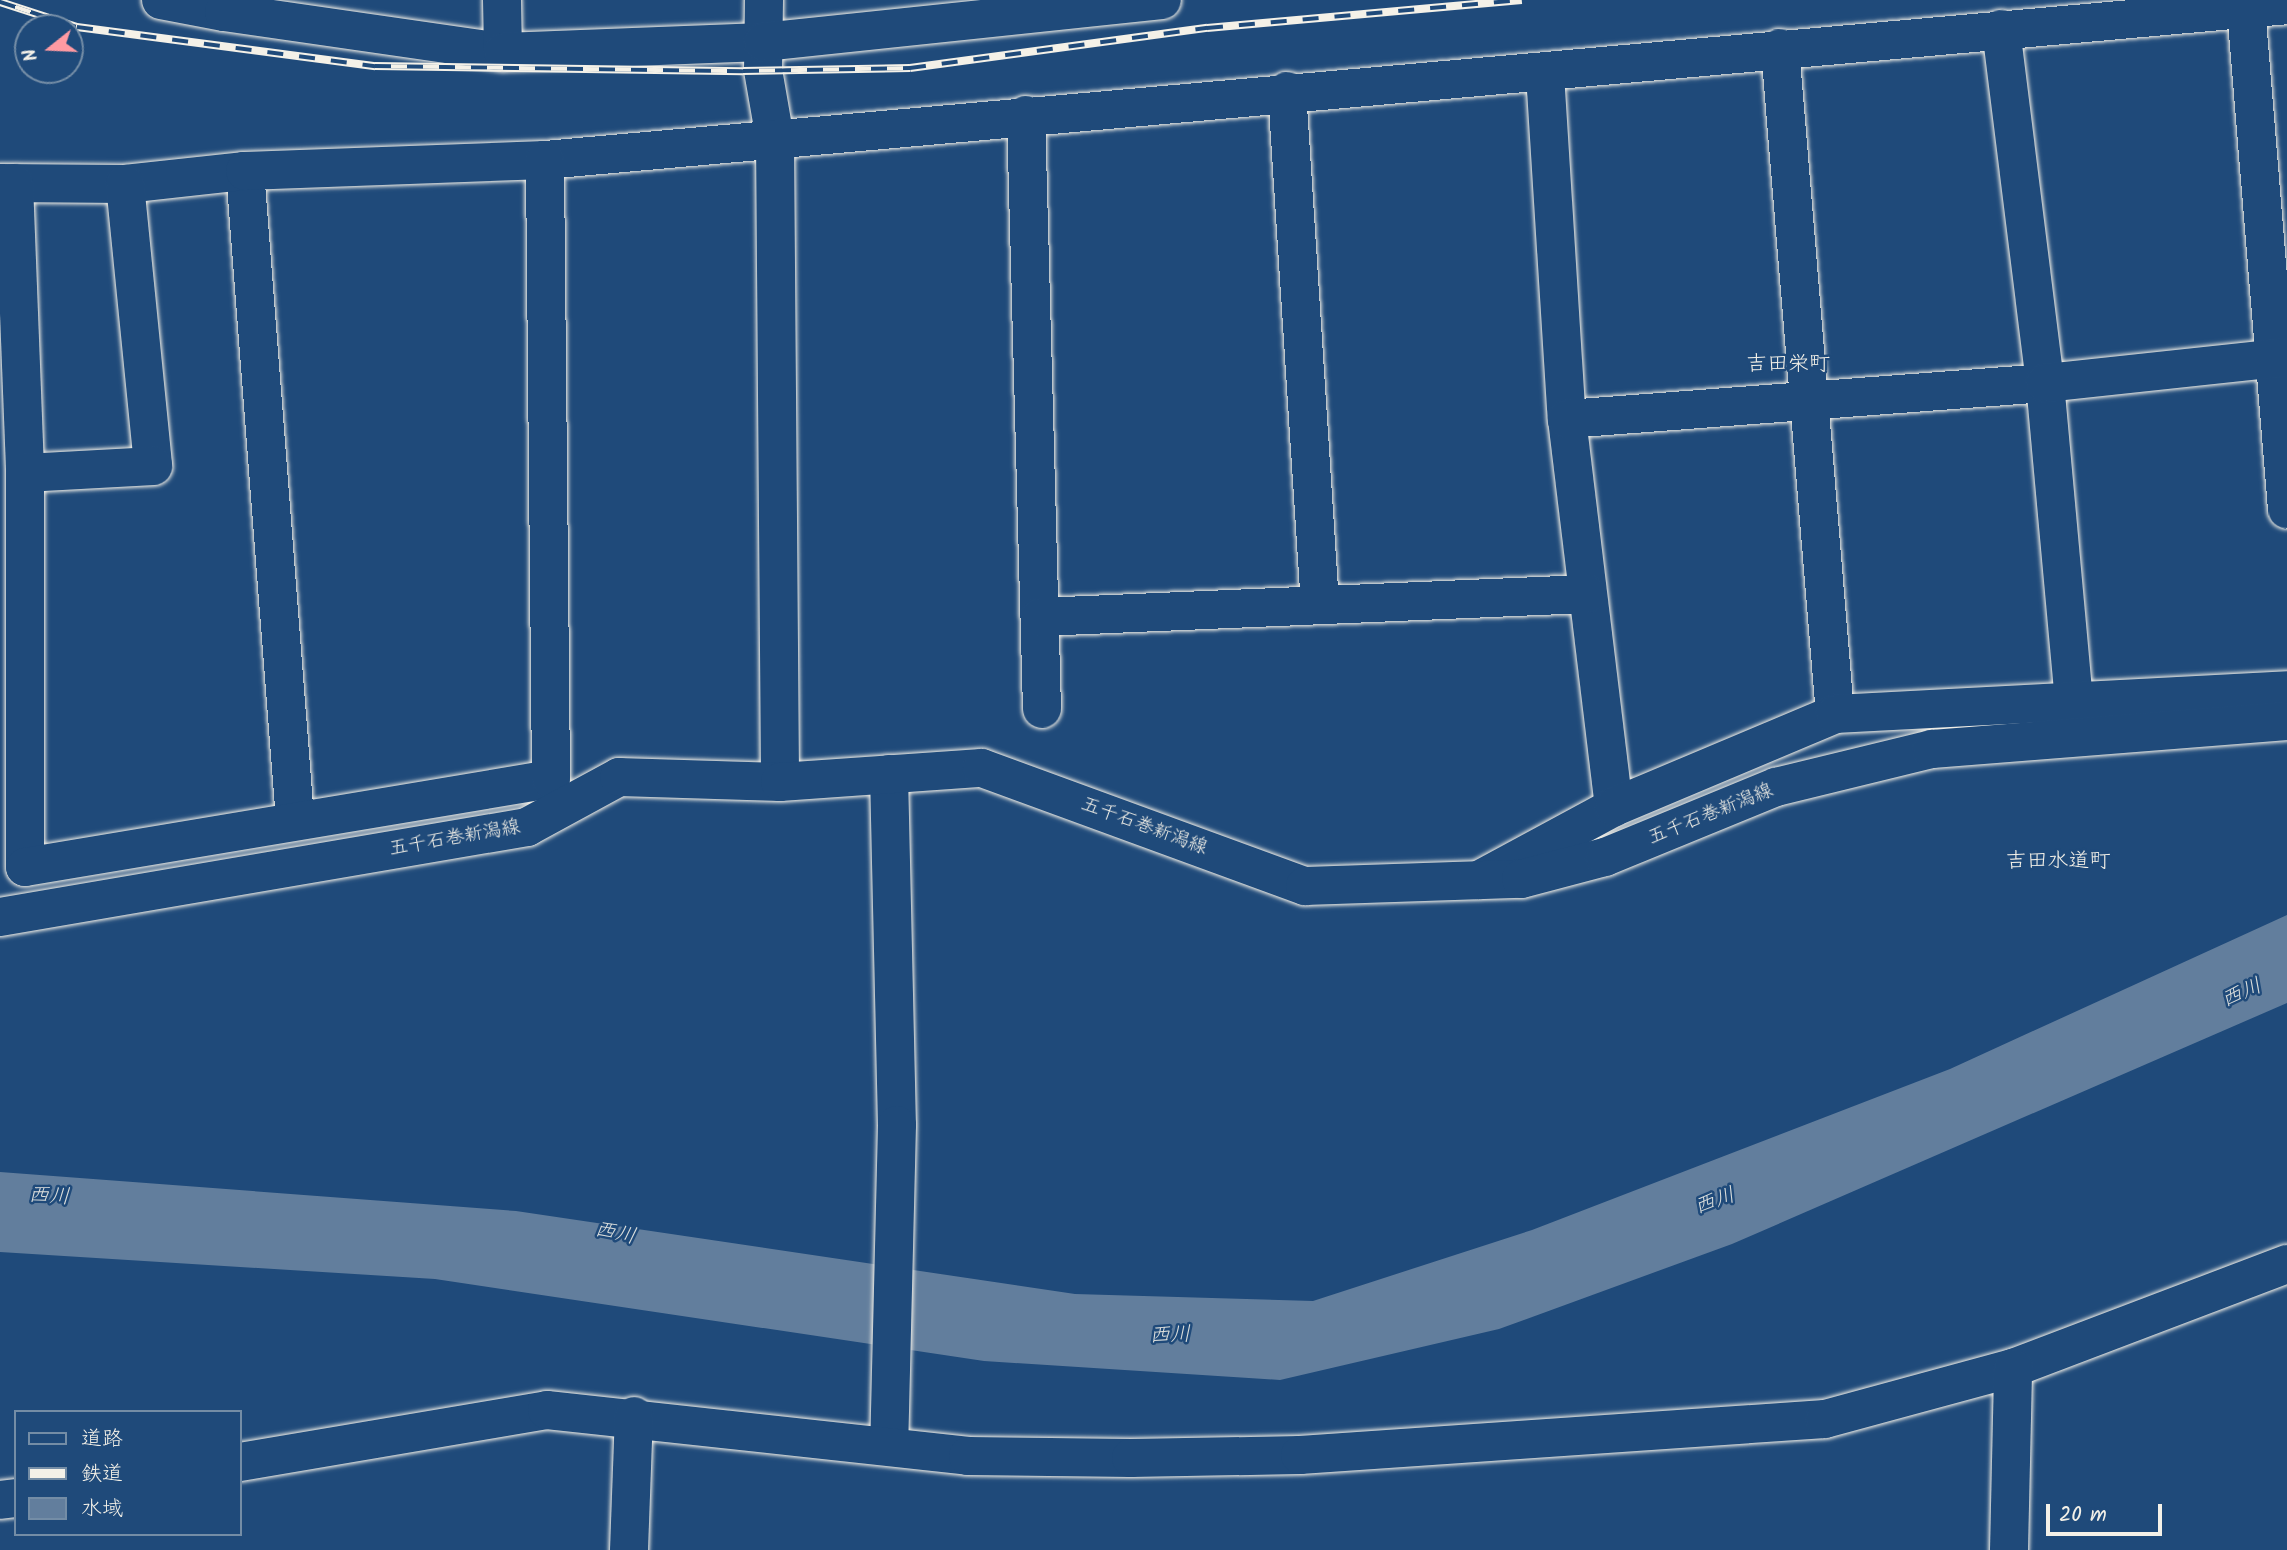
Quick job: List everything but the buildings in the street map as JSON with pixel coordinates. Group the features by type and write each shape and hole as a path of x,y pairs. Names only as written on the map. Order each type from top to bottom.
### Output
{"street":[{"path":"161,0 224,6 503,52 763,42 1109,2 1162,0"},
{"path":"502,0 503,52"},
{"path":"764,0 763,42 775,139 780,782"},
{"path":"545,160 551,779 25,867 12,563 25,473 7,183 125,184 246,171 545,160 1287,91 1545,74 1780,48 2287,5"},
{"path":"2246,8 2279,357 2287,509"},
{"path":"2001,29 2045,383 2074,704"},
{"path":"1780,48 1835,714"},
{"path":"1545,74 1567,419 1614,807"},
{"path":"1287,91 1320,605"},
{"path":"1026,115 1042,709"},
{"path":"246,171 295,820"},
{"path":"25,473 153,466 125,184"},
{"path":"1567,419 1810,398 2045,383 2279,357"},
{"path":"1040,617 1587,594"},
{"path":"1479,880 1614,807 1835,714 2074,704 2287,690"},
{"name":"五千石巻新潟線","path":"0,917 527,827 619,777 780,782 982,768 1305,886 1521,879 1605,857 1776,787 1933,749 2287,721"},
{"path":"889,774 897,1125 889,1446"},
{"path":"242,1462 547,1410 634,1416 968,1456 1300,1455 1715,1429 1825,1419 2013,1367 2287,1264"},
{"path":"2009,1550 2013,1367"},
{"path":"629,1550 634,1416"}],"water":[{"name":"西川","path":"2287,915 2287,1003 1732,1244 1499,1329 1280,1380 984,1361 435,1279 0,1252 0,1172 516,1211 1075,1294 1313,1301 1532,1230 1950,1069"}],"railway":[{"path":"0,2 77,27 375,66 743,71 910,68 1207,28 1522,0"}],"district":[{"name":"吉田栄町","path":"1788,365"},
{"name":"吉田水道町","path":"2058,862"}]}
